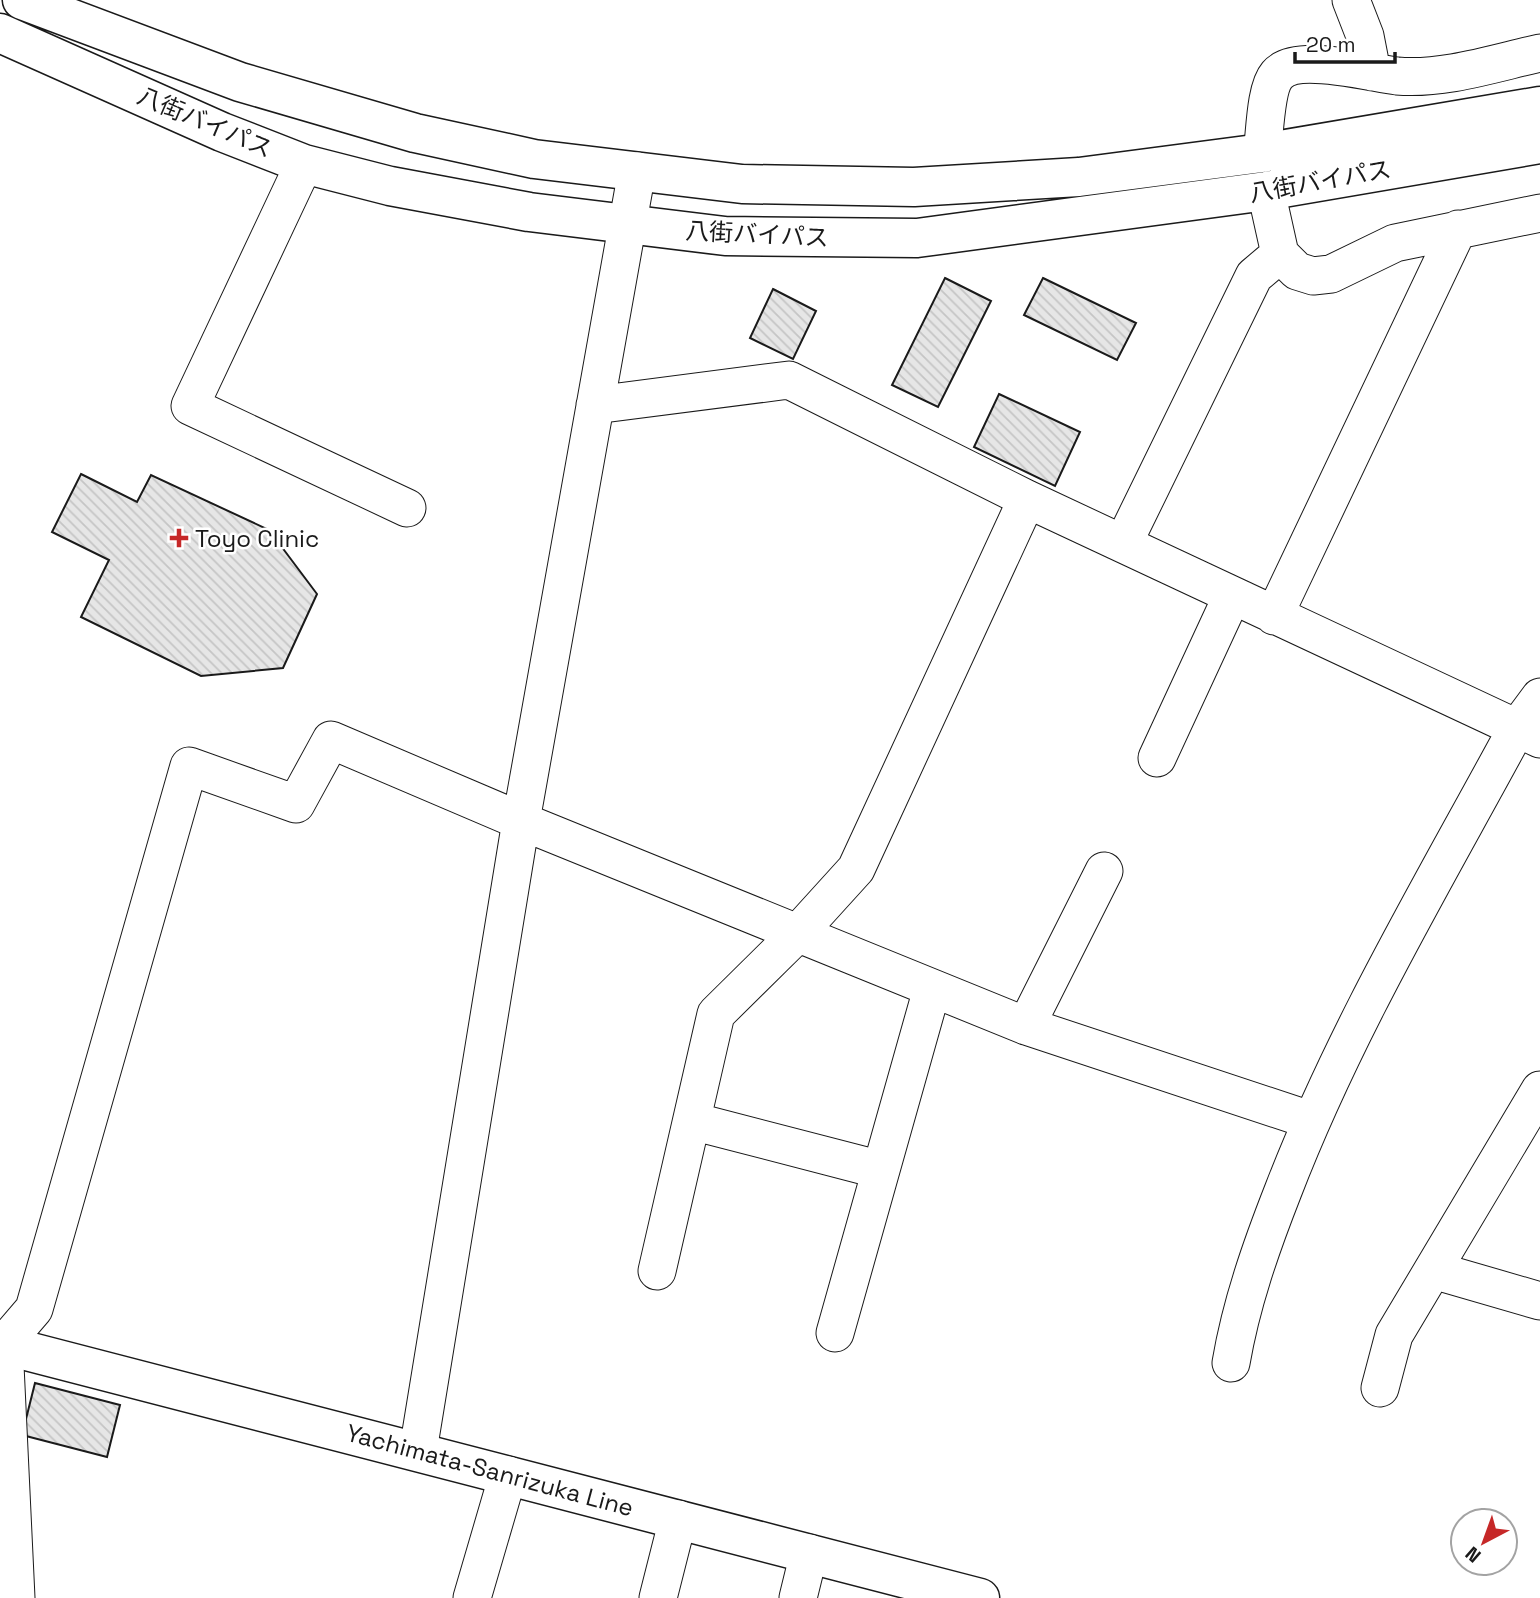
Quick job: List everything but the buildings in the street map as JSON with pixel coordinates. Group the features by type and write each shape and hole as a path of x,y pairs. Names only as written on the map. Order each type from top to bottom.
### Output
{"main road":[{"name":"八街バイパス","path":"22,0 240,82 415,133 534,159 742,184 914,187 1079,177 1262,153 1540,106"},
{"name":"八街バイパス","path":"0,33 222,132 304,164 390,186 528,212 725,236 917,238 1266,191 1540,144"},
{"name":"Yachimata-Sanrizuka Line","path":"1,1342 980,1598"}],"street":[{"path":"1351,0 1365,36 1372,72"},
{"path":"1262,153 1269,94 1277,75 1290,66 1314,65 1423,75 1540,52"},
{"path":"304,164 190,406 407,508"},
{"path":"418,1451 521,821 637,171"},
{"path":"1266,191 1280,254 1297,271 1312,276 1331,274 1395,243 1540,213"},
{"path":"1274,616 1458,229"},
{"path":"1123,544 1254,276 1280,254"},
{"path":"595,405 789,380 1027,499 1529,734"},
{"path":"657,1272 716,1014 797,934 856,869 1027,499"},
{"path":"1157,758 1231,596"},
{"path":"1231,1363 1238,1321 1310,1120 1334,1068 1529,734 1540,697"},
{"path":"16,1598 1,1342 34,1309 189,766 296,804 331,740 521,821 1026,1026 1310,1120"},
{"path":"1026,1026 1104,871"},
{"path":"835,1332 933,989"},
{"path":"1380,1388 1394,1335 1540,1090"},
{"path":"692,1121 881,1170"},
{"path":"1433,1270 1540,1301"},
{"path":"472,1598 508,1475"},
{"path":"658,1598 678,1519"},
{"path":"798,1598 809,1553"}],"place":[{"name":"Toyo Clinic","path":"179,538"}]}
